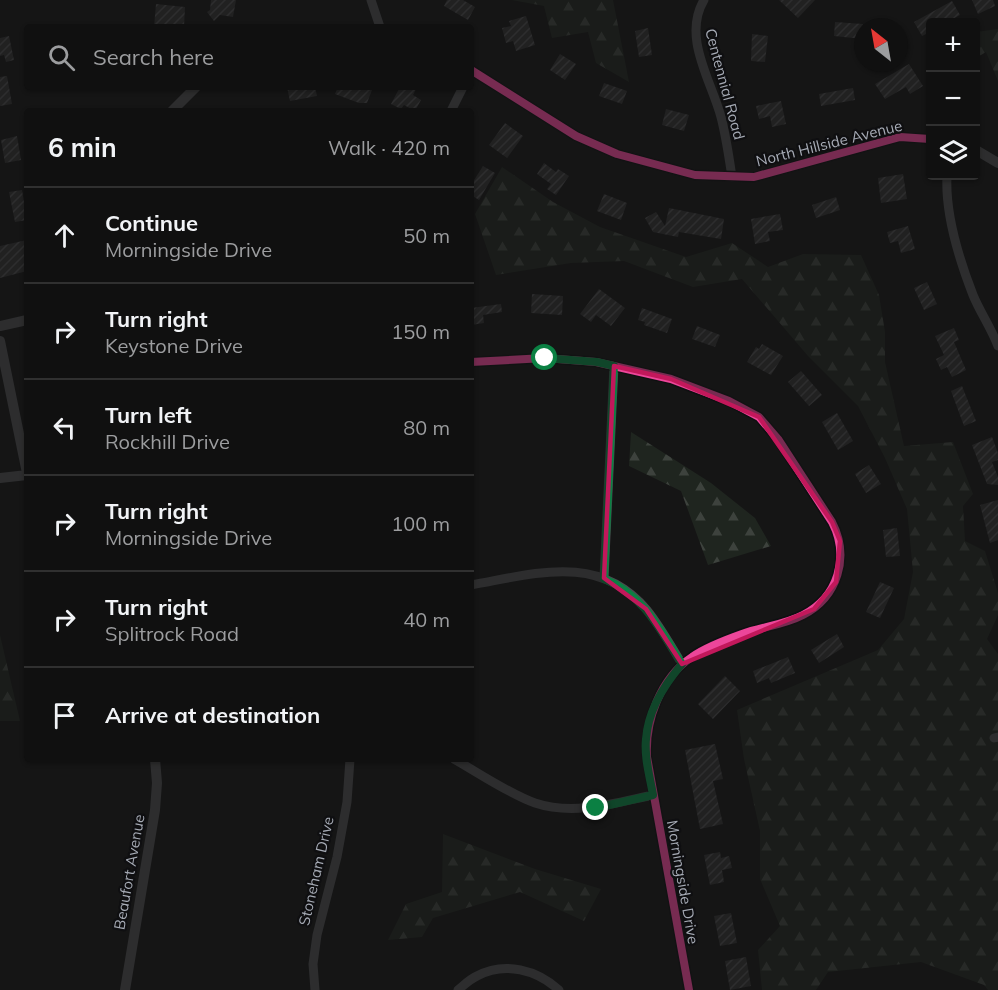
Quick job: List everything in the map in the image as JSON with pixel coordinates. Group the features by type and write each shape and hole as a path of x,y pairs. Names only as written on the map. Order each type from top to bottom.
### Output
{"street":[{"path":"371,0 379,24"},
{"name":"Centennial Road","path":"704,0 694,26 699,51 721,117 732,177"},
{"name":"North Hillside Avenue","path":"474,73 576,136 617,154 695,175 754,177 900,137 926,139"},
{"path":"175,108 193,90"},
{"path":"453,108 462,90"},
{"path":"980,153 998,163"},
{"path":"947,180 949,210 955,240 973,295 998,346"},
{"path":"0,326 24,321"},
{"path":"0,341 24,459"},
{"name":"Morningside Drive","path":"474,362 545,358 597,362 671,379 729,401 759,417 778,439 832,522 840,541 838,576 828,594 814,609 795,618 742,634 701,651 682,664 659,696 646,739 647,757 689,990"},
{"path":"604,579 614,366"},
{"path":"0,478 24,474"},
{"path":"474,584 554,571 577,571 604,579 629,593 646,609 682,664"},
{"name":"Beaufort Avenue","path":"125,990 155,810 157,783 155,762"},
{"name":"Stoneham Drive","path":"315,990 313,964 337,857 347,802 350,762"},
{"path":"459,762 534,803 550,807 596,808 653,795"},
{"path":"458,990 476,976 489,971 513,969 534,973 559,990"}],"highlighted area":[{"path":"614,366 671,379 759,417 832,522 840,541 836,582 814,609 682,664 646,609 604,578"}],"green space":[{"path":"512,0 613,0 629,82 596,63 588,32 552,38 544,6"},
{"path":"998,29 998,81 986,52 980,56 980,31"},
{"path":"502,167 553,202 600,227 686,257 732,243 768,267 803,254 861,255 879,295 885,332 885,362 904,446 953,442 973,494 963,506 965,541 985,551 998,593 998,615 987,639 998,654 998,990 988,990 984,985 921,962 828,972 816,990 762,990 758,950 780,926 760,879 760,831 744,759 737,710 878,650 904,619 913,572 907,509 885,458 858,406 808,356 742,279 693,287 624,261 571,263 496,275 475,214"},
{"path":"631,432 711,483 755,518 771,546 708,565 681,491 629,466"},
{"path":"0,635 20,721 0,721"},
{"path":"443,834 535,869 601,889 584,921 520,892 433,918 422,937 388,940 406,904 442,892"}],"building":[{"path":"211,0 236,0 233,17 220,15 214,21 207,12 210,10"},
{"path":"447,0 463,0 475,7 468,20 444,6"},
{"path":"779,0 815,0 798,18"},
{"path":"972,0 993,0 995,6 978,14"},
{"path":"952,1 960,15 954,18 926,18 926,34 922,36 914,22"},
{"path":"156,4 185,7 184,24 154,24"},
{"path":"526,16 535,45 516,51 513,41 506,43 502,28 511,26 509,21"},
{"path":"835,22 854,23 854,38 834,36"},
{"path":"648,28 652,55 639,57 635,31"},
{"path":"752,34 768,36 765,62 751,61"},
{"path":"9,36 14,60 6,62 4,55 0,56 0,38"},
{"path":"560,54 576,64 565,80 550,70"},
{"path":"908,65 923,86 910,94 906,87 885,99 875,84 895,72 908,72"},
{"path":"7,76 12,104 0,106 0,77"},
{"path":"604,83 627,91 622,104 599,96"},
{"path":"853,88 855,100 821,106 819,94"},
{"path":"288,90 316,90 317,96 290,101"},
{"path":"337,90 372,90 367,103 359,103 335,94"},
{"path":"398,90 416,90 413,95 421,100 417,108 404,105 399,108 391,104"},
{"path":"781,101 786,124 772,127 770,116 759,119 756,106"},
{"path":"666,109 689,115 684,131 662,125"},
{"path":"505,123 523,136 507,158 489,145"},
{"path":"17,136 21,160 5,163 1,140"},
{"path":"544,163 556,172 558,169 569,176 556,195 547,189 551,184 537,174"},
{"path":"483,166 495,173 479,200 474,197 474,180"},
{"path":"903,174 907,199 881,203 878,178"},
{"path":"22,190 24,220 15,222 9,192"},
{"path":"604,194 627,203 621,220 597,211"},
{"path":"836,197 840,210 816,218 812,205"},
{"path":"669,208 724,219 721,239 679,232 678,237 653,232 645,218 656,212 665,226"},
{"path":"780,214 783,230 768,232 770,241 755,244 751,219"},
{"path":"908,226 915,249 901,253 898,241 890,243 887,232"},
{"path":"24,241 24,272 0,278 0,246"},
{"path":"927,282 937,304 924,310 914,288"},
{"path":"599,289 625,308 611,326 596,315 591,322 580,314"},
{"path":"532,294 563,296 562,315 531,313"},
{"path":"501,304 502,312 483,315 484,323 474,325 474,308"},
{"path":"642,308 672,319 667,333 644,325 645,322 638,320"},
{"path":"697,326 720,335 715,347 692,339"},
{"path":"954,328 959,340 954,342 966,370 952,377 947,367 941,370 936,359 944,355 935,336"},
{"path":"762,344 783,356 771,375 747,362 756,347 759,349"},
{"path":"801,371 822,395 809,406 788,382"},
{"path":"962,386 976,421 964,426 951,391"},
{"path":"837,413 853,441 838,450 822,422"},
{"path":"992,437 998,453 998,460 992,462 998,477 998,485 987,484 972,445"},
{"path":"869,465 881,484 866,493 855,474"},
{"path":"998,500 998,540 990,543 980,505"},
{"path":"897,528 900,556 886,557 883,530"},
{"path":"880,582 894,588 880,618 866,612"},
{"path":"837,634 844,647 819,663 811,650"},
{"path":"788,657 795,673 771,683 769,678 757,683 753,671"},
{"path":"725,676 740,691 713,719 698,704"},
{"path":"715,744 723,779 713,781 723,824 700,829 685,750"},
{"path":"720,852 721,858 729,856 732,868 722,870 724,882 710,885 704,855"},
{"path":"731,913 737,943 720,946 714,916"},
{"path":"746,957 751,986 730,990 725,961"}],"cycle path":[{"path":"474,72 576,136 617,154 695,175 754,177 900,137 926,139"},
{"path":"474,362 545,358 596,362 671,379 729,401 759,417 778,439 832,522 837,535 840,562 837,575 825,598 803,615 729,639 692,657 671,676 663,688 652,715 647,757 689,990"}],"route":[{"path":"545,358 597,362 614,366 604,579 620,586 638,600 653,618 682,664 659,696 646,739 653,795 596,808"}]}
